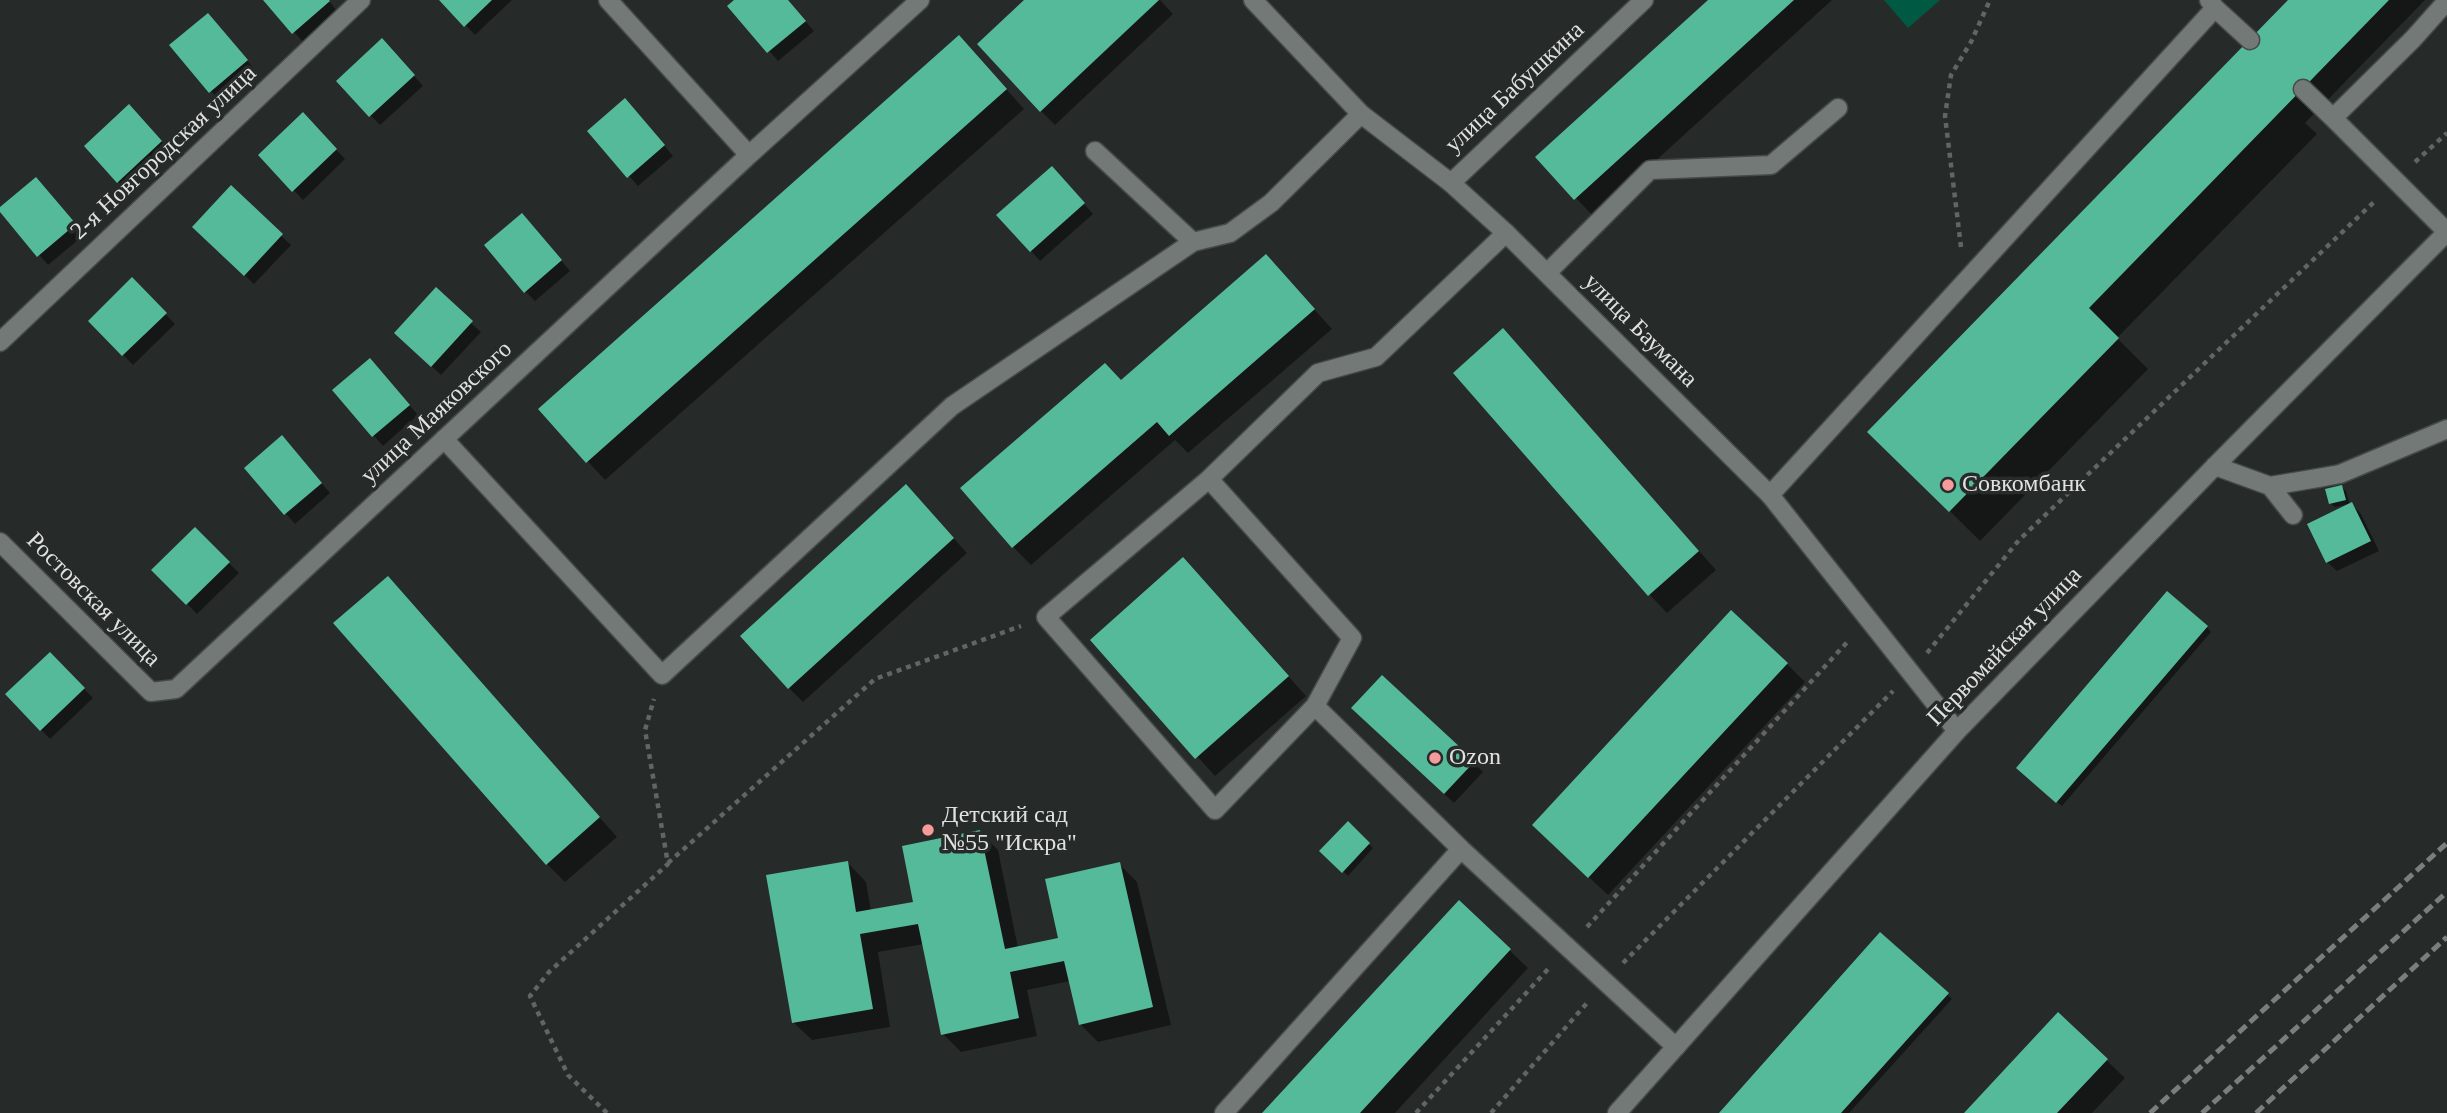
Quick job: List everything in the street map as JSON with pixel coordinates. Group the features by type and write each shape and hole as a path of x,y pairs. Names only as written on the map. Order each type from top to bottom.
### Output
{"street":[{"name":"2-я Новгородская улица","path":"0,342 361,0"},
{"path":"608,0 749,155"},
{"name":"улица Маяковского","path":"151,692 176,689 749,155 920,0"},
{"name":"улица Баумана","path":"1253,0 1361,114 1451,183 1506,233 1770,495 1957,731"},
{"name":"улица Бабушкина","path":"1451,183 1644,0"},
{"path":"2333,118 2413,39 2447,1"},
{"path":"1770,495 2212,4 2249,40"},
{"path":"2303,89 2447,232"},
{"path":"1547,273 1650,170 1772,165 1838,108"},
{"path":"444,439 662,675 952,406 1193,242 1230,233 1271,203 1361,114"},
{"path":"1095,151 1193,242"},
{"name":"Первомайская улица","path":"1617,1113 1957,731 2447,232"},
{"path":"1209,478 1352,638 1315,706 1215,810 1046,617 1209,478 1318,373 1376,357 1506,233"},
{"path":"2215,466 2270,486 2340,474 2447,429"},
{"path":"2270,486 2293,516"},
{"name":"Ростовская улица","path":"0,542 151,692"},
{"path":"1315,706 1461,849 1676,1047"},
{"path":"1224,1113 1461,849"}],"path":[{"path":"1965,281 1945,116 1951,75 1971,42 1990,0"},
{"path":"1491,1113 1604,982 1912,671 2019,540 2447,133"},
{"path":"607,1113 568,1075 530,996 549,972 875,680 1046,617"},
{"path":"1416,1113 1870,618"},
{"path":"662,675 645,730 668,864"}],"green space":[{"path":"1884,0 1940,0 1908,28"}],"building":[{"path":"263,0 329,0 330,1 292,34"},
{"path":"439,0 492,0 464,27"},
{"path":"734,0 788,0 806,21 767,53 727,6"},
{"path":"1024,0 1159,0 1040,112 977,44"},
{"path":"1708,0 1794,0 1574,200 1535,157"},
{"path":"2288,0 2389,0 2089,308 2119,338 1949,512 1867,432"},
{"path":"208,13 248,60 209,93 169,45"},
{"path":"959,35 1007,89 586,463 538,409"},
{"path":"382,38 415,75 369,117 336,81"},
{"path":"625,98 665,145 627,178 587,131"},
{"path":"129,104 162,141 117,183 84,146"},
{"path":"303,112 337,149 292,192 258,155"},
{"path":"1052,166 1085,203 1030,252 996,215"},
{"path":"36,177 76,224 37,257 0,212 0,207"},
{"path":"231,185 283,234 244,276 192,227"},
{"path":"522,213 562,260 524,293 484,245"},
{"path":"1266,254 1315,309 1169,436 1157,422 1012,548 960,488 1105,363 1121,380"},
{"path":"132,277 167,313 122,356 88,321"},
{"path":"436,287 473,321 431,367 394,333"},
{"path":"1503,328 1699,551 1648,596 1453,373"},
{"path":"370,358 410,405 372,437 332,390"},
{"path":"282,435 322,483 284,515 244,468"},
{"path":"906,484 954,538 788,689 740,636"},
{"path":"2342,485 2346,500 2329,504 2325,489"},
{"path":"2352,502 2371,541 2326,563 2307,524"},
{"path":"195,527 230,562 186,605 151,570"},
{"path":"1183,557 1289,676 1195,759 1090,640"},
{"path":"388,576 600,817 546,865 333,623"},
{"path":"2167,591 2208,626 2056,803 2016,768"},
{"path":"1731,610 1788,663 1588,878 1532,825"},
{"path":"50,652 85,688 40,731 5,694"},
{"path":"1382,675 1475,761 1444,794 1351,708"},
{"path":"1348,821 1370,843 1342,873 1319,851"},
{"path":"980,830 1005,949 1058,938 1045,879 1120,862 1153,1007 1079,1025 1064,961 1010,972 1019,1018 941,1035 918,924 860,934 873,1009 792,1023 766,875 848,861 856,912 913,902 902,846"},
{"path":"1459,900 1511,949 1360,1113 1262,1113"},
{"path":"1880,932 1949,993 1841,1113 1719,1113"},
{"path":"2058,1012 2108,1059 2057,1113 1964,1113"}],"railway":[{"path":"2150,1113 2447,843"},
{"path":"2202,1113 2447,892"},
{"path":"2256,1113 2447,937"}],"place":[{"name":"Совкомбанк","path":"1948,485"},
{"name":"Ozon","path":"1435,758"},
{"name":"Детский сад №55 \"Искра\"","path":"928,830"}]}
